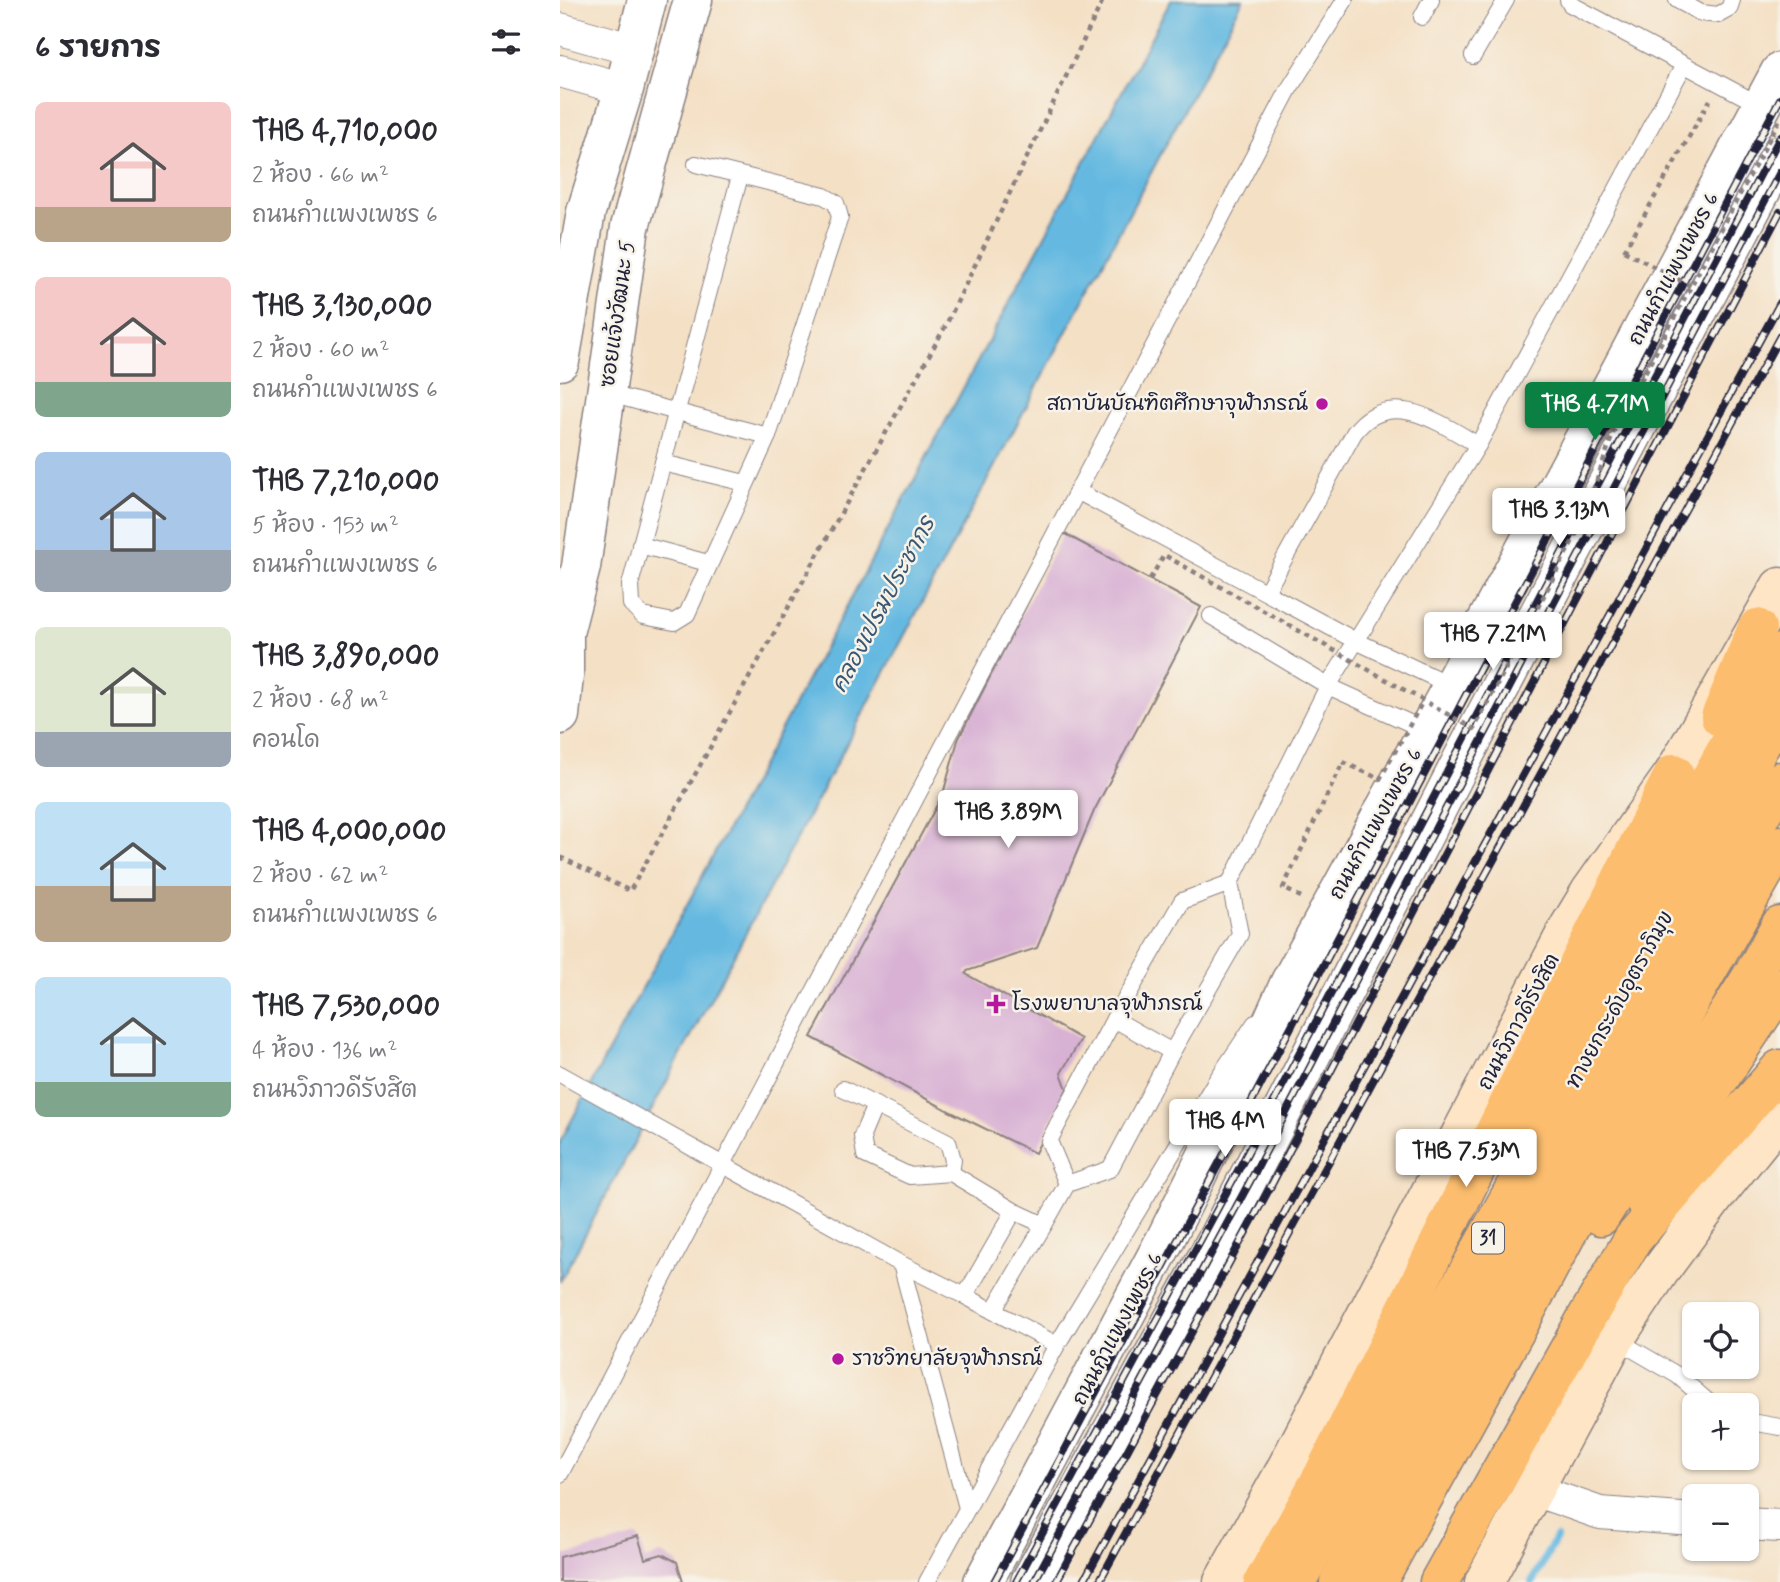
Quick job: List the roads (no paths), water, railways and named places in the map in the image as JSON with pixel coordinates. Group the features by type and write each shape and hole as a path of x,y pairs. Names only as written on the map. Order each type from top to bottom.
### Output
{"highway":[{"name":"31","path":"1264,1582 1653,881 1769,641"},
{"name":"ทางยกระดับอุตราภิมุข","path":"1296,1582 1780,710"},
{"path":"1264,1582 1323,1475 1674,773"},
{"name":"ทางยกระดับอุตราภิมุข","path":"1339,1582 1661,991 1780,781"},
{"path":"1377,1582 1518,1326 1693,996 1780,845"},
{"path":"1518,1326 1610,1204 1755,971 1780,926"},
{"path":"1439,1582 1601,1328 1649,1186 1780,987"},
{"path":"1633,1239 1780,1069"}],"main road":[{"name":"ถนนวิภาวดีรังสิต","path":"1223,1582 1282,1476 1569,928 1590,892 1769,641 1780,587"},
{"path":"1485,1582 1534,1490 1601,1328 1684,1238 1780,1116"}],"street":[{"path":"560,360 586,212 624,89 647,0"},
{"name":"ซอยแจ้งวัฒนะ 5","path":"560,715 562,650 581,567 630,227 693,0"},
{"path":"560,29 676,64"},
{"path":"560,71 666,100"},
{"name":"ถนนกำแพงเพชร 6","path":"983,1582 1165,1240 1290,982 1434,706 1771,112 1780,72"},
{"name":"ถนนกำแพงเพชร 6","path":"1030,1582 1218,1237 1463,758 1780,155"},
{"path":"1559,483 1597,503"},
{"path":"1534,1490 1600,1513 1682,1519"},
{"path":"1759,1525 1780,1526"}],"lane":[{"path":"560,1474 1289,89 1345,0"},
{"path":"1422,17 1431,0"},
{"path":"1473,57 1506,0"},
{"path":"1568,0 1570,4 1771,112"},
{"path":"1677,0 1701,13 1718,15 1729,9 1732,0"},
{"path":"993,1311 1067,1184 1111,1169 1172,1052 1240,934 1230,883 1328,686 1478,445 1684,65"},
{"path":"696,164 824,196 836,203 840,217 768,436 687,614 674,622 643,616 631,604 630,585 740,177"},
{"path":"606,393 768,436"},
{"path":"1266,592 1354,433 1370,417 1405,411 1419,413 1478,445"},
{"path":"663,463 746,483"},
{"path":"1077,491 1356,641 1434,706"},
{"path":"640,545 708,563"},
{"path":"1211,616 1328,686 1434,706"},
{"path":"1067,1184 1049,1141 1114,1019 1182,901 1230,883"},
{"path":"927,1582 1058,1345 1250,1028 1290,982"},
{"path":"1114,1019 1172,1052"},
{"path":"560,1074 901,1264 1058,1345"},
{"path":"844,1088 948,1142 953,1160 951,1173"},
{"path":"875,1105 862,1136 865,1155 910,1176 951,1173 1014,1211 1044,1225"},
{"path":"965,1296 1014,1211"},
{"path":"901,1264 967,1508"},
{"path":"1601,1328 1676,1375 1698,1393"},
{"path":"1759,1423 1780,1427"}],"water":[{"name":"คลองเปรมประชากร","path":"1171,0 1243,0 560,1282 560,1142"}],"waterway":[{"path":"1532,1582 1556,1538"}],"railway":[{"path":"994,1582 1223,1156 1780,99"},
{"path":"1016,1582 1241,1165 1780,137"},
{"path":"1034,1582 1255,1172 1780,172"},
{"path":"1056,1582 1273,1182 1780,212"},
{"path":"1083,1582 1780,303"},
{"path":"1099,1582 1780,336"}],"place":[{"name":"สถาบันบัณฑิตศึกษาจุฬาภรณ์","path":"1322,404"},
{"name":"โรงพยาบาลจุฬาภรณ์","path":"996,1004"},
{"name":"ราชวิทยาลัยจุฬาภรณ์","path":"838,1359"}]}
